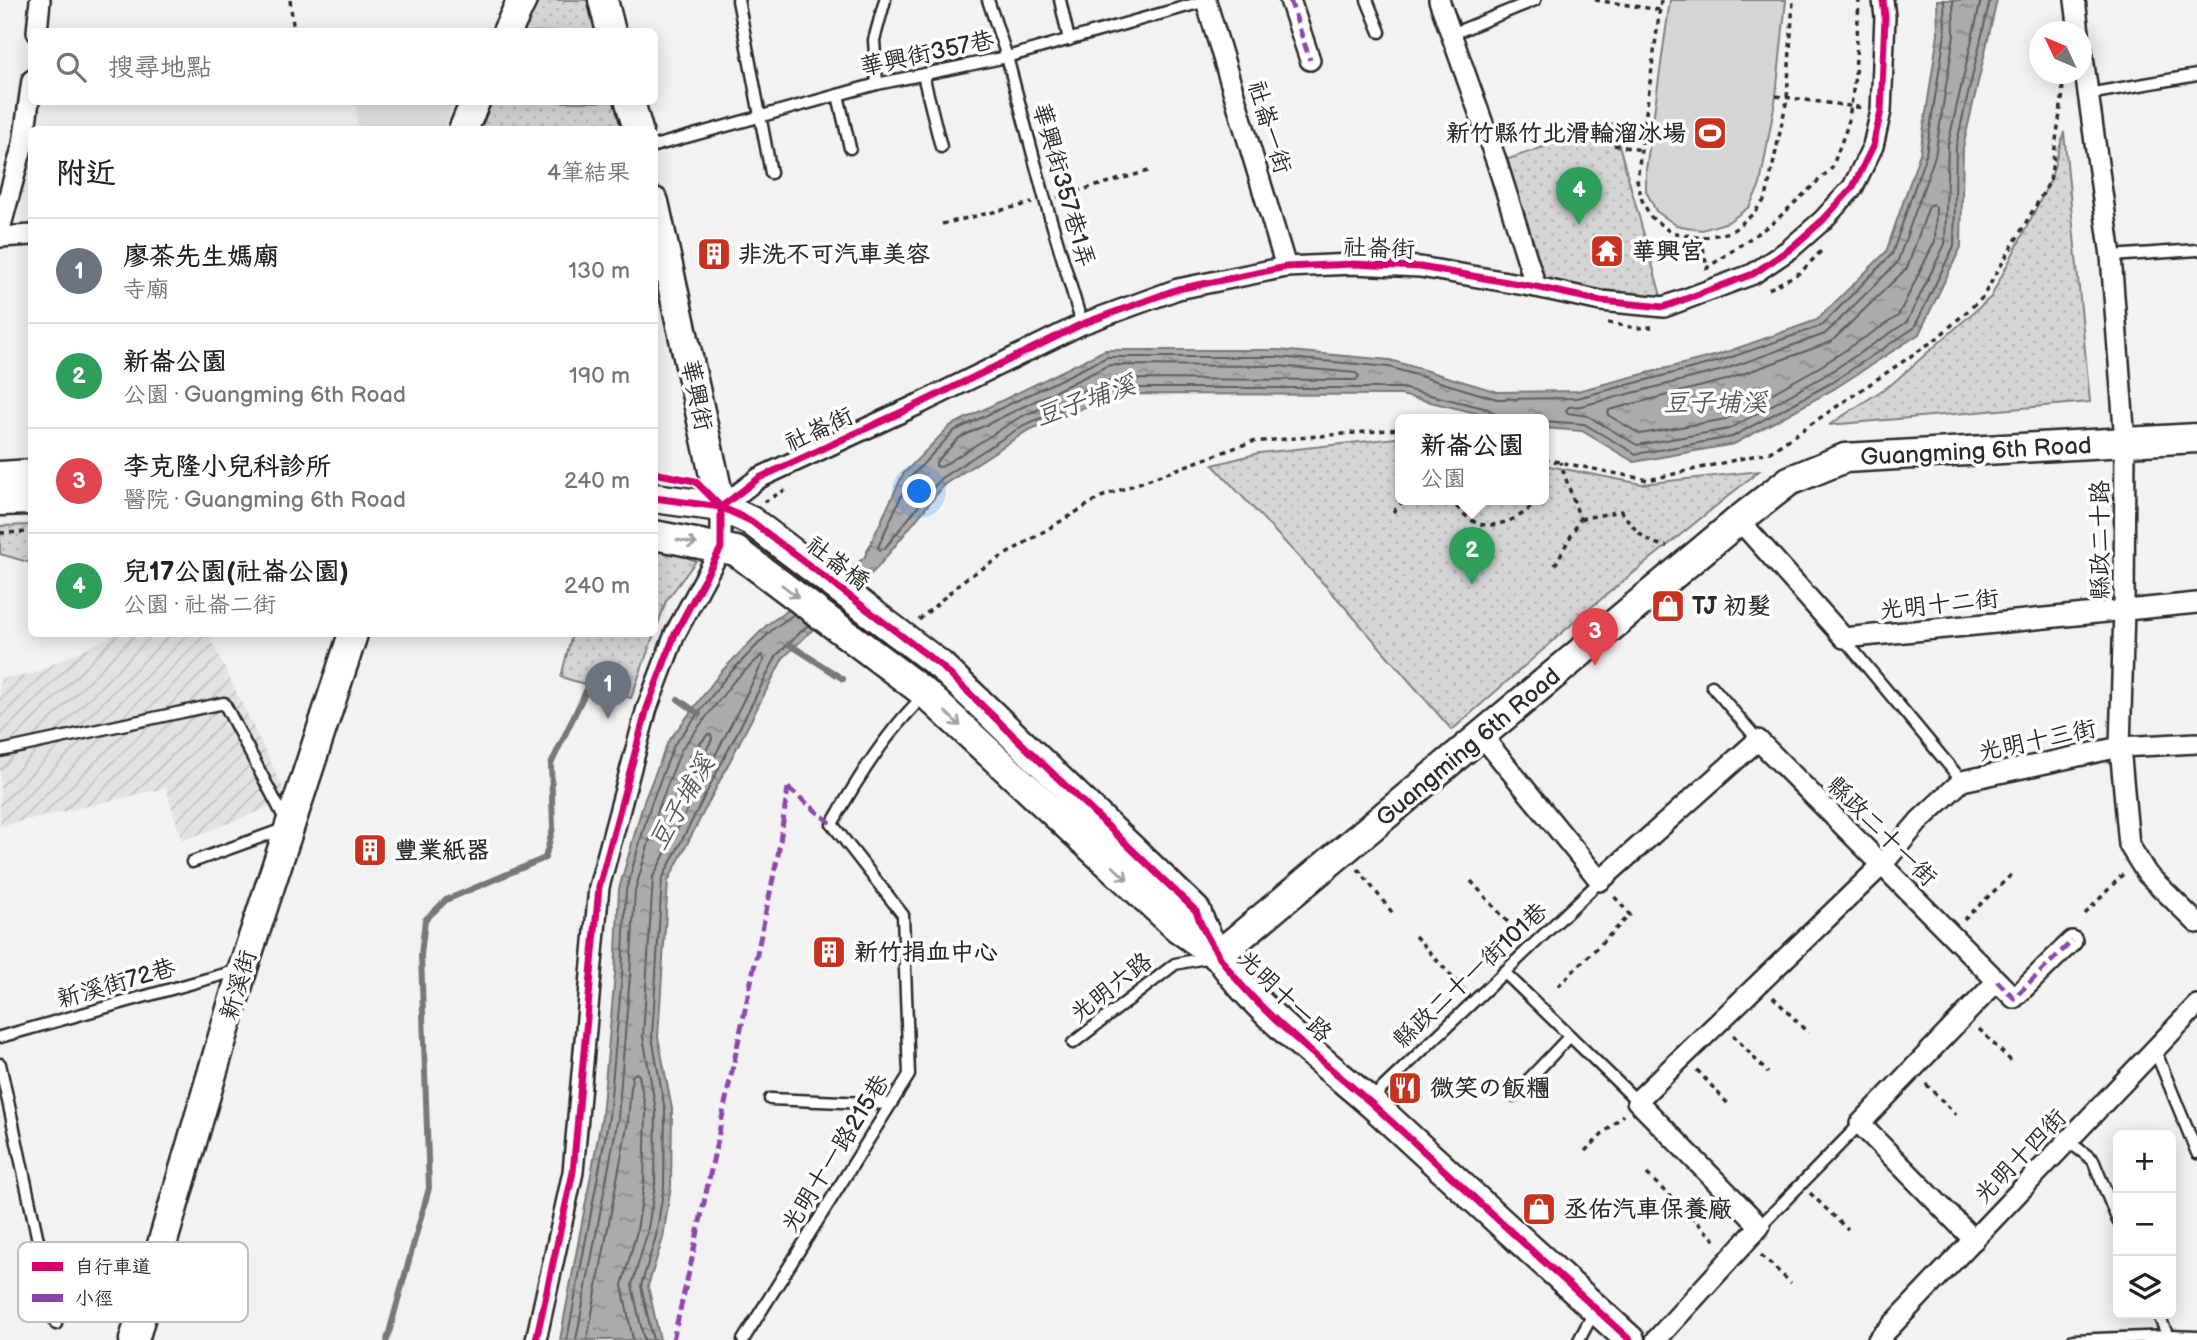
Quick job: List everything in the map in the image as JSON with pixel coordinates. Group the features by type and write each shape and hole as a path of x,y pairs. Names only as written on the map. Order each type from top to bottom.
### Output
{"street":[{"path":"37,28 40,0"},
{"path":"509,28 522,0"},
{"path":"603,0 610,28"},
{"name":"社崙一街","path":"1207,0 1286,267"},
{"path":"1290,0 1310,60"},
{"path":"1439,0 1497,163 1536,287"},
{"name":"社崙街","path":"721,507 759,478 1082,324 1178,289 1286,267 1353,264 1420,267 1601,301 1664,307 1754,274 1790,249 1823,220 1853,187 1873,146 1881,111 1885,17 1883,0"},
{"path":"2075,0 2078,21"},
{"name":"縣政二十路","path":"2086,84 2111,256 2125,442 2120,747 2129,845 2147,874 2197,923"},
{"path":"0,229 23,144 28,105"},
{"path":"465,126 474,105"},
{"path":"631,105 637,126"},
{"name":"華興街","path":"658,220 721,507"},
{"path":"0,237 28,235"},
{"name":"Guangming 6th Road","path":"1217,956 1789,481 1845,458 2197,438"},
{"path":"0,476 28,474"},
{"name":"社崙橋","path":"658,499 755,513 910,628"},
{"path":"0,501 28,500"},
{"path":"536,1340 573,1171 599,887 647,708 675,634 728,549 721,507"},
{"path":"1739,520 1844,638"},
{"path":"658,536 728,549"},
{"name":"社崙橋","path":"728,549 882,660"},
{"name":"光明十二街","path":"1844,638 2197,603"},
{"name":"光明十一路","path":"910,628 940,664 1196,911 1203,932 1217,956 1260,1005 1630,1340"},
{"name":"新溪街","path":"163,1242 243,968 351,637"},
{"name":"光明十一路","path":"882,660 926,694 1177,927 1217,956"},
{"path":"1482,736 1600,881 1758,740"},
{"name":"縣政二十一街","path":"1758,740 1997,981"},
{"name":"光明十三街","path":"1637,1101 1881,866 1920,820 1962,781 2120,747 2197,743"},
{"path":"1974,1240 1860,1124 1997,981 2014,998 2072,941"},
{"name":"光明十四街","path":"1878,1340 2197,1006"},
{"path":"1637,1101 1760,1227 1656,1340"},
{"name":"新溪街","path":"134,1340 139,1322"}],"lane":[{"path":"738,0 771,173"},
{"path":"877,84 874,40 885,0"},
{"name":"華興街357巷1弄","path":"988,0 1007,57 1082,324"},
{"path":"1060,0 1069,40"},
{"name":"華興街357巷","path":"658,145 877,84 1007,57 1207,0"},
{"path":"1367,0 1380,32"},
{"path":"1452,34 1535,0"},
{"path":"923,75 941,147"},
{"path":"2087,94 2197,75"},
{"path":"838,95 850,148"},
{"path":"2111,256 2197,250"},
{"path":"1844,638 1962,781"},
{"path":"1712,686 1758,740"},
{"name":"光明十一路215巷","path":"743,1340 909,1074 903,915 831,824 856,783 911,708 926,694"},
{"path":"0,751 224,703 289,827 192,862"},
{"name":"縣政二十一街101巷","path":"1369,1101 1600,881"},
{"name":"光明六路","path":"1073,1043 1175,964 1217,956"},
{"name":"新溪街72巷","path":"0,1037 243,968"},
{"path":"1504,972 1637,1101"},
{"path":"1513,1096 1570,1036"},
{"path":"2155,1050 2197,1153"},
{"path":"0,1064 38,1242"},
{"path":"770,1099 891,1104"},
{"path":"1760,1227 1860,1124"},
{"path":"2068,1141 2093,1160 2113,1209"},
{"path":"1579,1340 1596,1309"},
{"path":"2160,1319 2168,1336"},
{"path":"2073,1340 2168,1336 2195,1338"}],"path":[{"path":"290,0 294,28"},
{"path":"1595,0 1660,10"},
{"path":"1661,0 1637,180 1642,201 1650,216 1670,232 1701,238 1731,232 1753,214 1766,198 1787,99 1793,0"},
{"path":"1707,268 1774,222 1832,168 1847,127 1851,106 1859,0"},
{"path":"1549,460 1648,480 1770,452 1936,338 1982,298 2050,181 2062,84"},
{"path":"1776,96 1881,111"},
{"path":"1614,145 1641,149"},
{"path":"1701,238 1714,288"},
{"path":"1760,294 1801,272 1825,246"},
{"path":"1596,321 1636,328 1658,326"},
{"path":"910,628 965,579 1101,497 1251,442 1395,429"},
{"path":"1555,565 1580,519 1560,462"},
{"path":"755,513 789,487"},
{"path":"1393,512 1399,505"},
{"path":"1455,505 1480,524 1506,523 1534,505"},
{"path":"1580,519 1621,511 1636,531 1652,544 1667,546"},
{"path":"0,533 28,532"},
{"path":"1343,851 1395,916"},
{"path":"2085,914 2137,859"},
{"path":"1950,934 2011,875"},
{"path":"1471,881 1530,948"},
{"path":"1558,986 1630,915 1600,881"},
{"path":"1415,936 1474,1000"},
{"path":"1759,982 1808,1034"},
{"path":"1965,1015 2014,1063"},
{"path":"1720,1020 1769,1073"},
{"path":"1684,1055 1730,1106"},
{"path":"1912,1070 1956,1115"},
{"path":"1585,1151 1637,1101"},
{"path":"1647,1174 1732,1257"},
{"path":"1801,1184 1848,1230"},
{"path":"1746,1242 1791,1283"}],"shaded area":[{"path":"535,0 592,0 599,28 522,28"},
{"name":"新竹縣竹北滑輪溜冰場","path":"1670,0 1786,0 1776,96 1760,185 1749,207 1728,222 1702,230 1676,225 1656,211 1646,191 1646,170"},
{"path":"355,105 452,105 445,126 358,126"},
{"path":"488,105 618,105 623,126 478,126"},
{"path":"1613,123 1664,307 1536,287 1497,163"},
{"path":"2064,132 2090,402 1829,425 1893,383 1991,297 2050,181"},
{"path":"1395,438 1395,505 1549,505 1549,466 1642,484 1759,471 1589,609 1452,730 1336,597 1213,465 1259,453"},
{"path":"28,525 28,562 0,554 0,526"},
{"path":"658,549 670,550 696,561 666,601 658,624"},
{"path":"110,637 209,637 289,800 182,841 166,788 0,826 0,679 32,674"},
{"path":"571,637 653,637 631,698 561,677"}],"water":[{"name":"豆子埔溪","path":"1937,0 1997,0 1963,147 1961,247 1919,334 1834,389 1734,444 1634,462 1582,431 1549,428 1549,414 1480,414 1401,395 1116,394 1027,431 945,484 877,568 783,658 668,881 658,1037 672,1109 671,1186 663,1238 648,1286 660,1340 560,1340 602,1116 615,974 619,889 644,801 668,742 721,672 768,624 864,558 903,474 950,426 1105,350 1278,350 1390,360 1498,392 1577,391 1718,355 1817,320 1886,252 1920,153 1938,34"}],"waterway":[{"path":"789,644 843,679"},
{"path":"387,1340 429,1188 421,955 425,920 446,900 545,858 553,828 551,764 586,691"},
{"path":"678,699 699,714"}],"marked path":[{"path":"1290,0 1310,60"},
{"path":"788,788 832,824"},
{"path":"673,1340 778,855 788,788"},
{"path":"1997,981 2014,998 2072,941"}],"cycle path":[{"path":"721,507 759,478 1082,324 1178,289 1286,267 1353,264 1420,267 1601,301 1664,307 1753,274 1790,249 1823,220 1853,187 1873,146 1881,111 1885,17 1883,0"},
{"path":"536,1340 573,1172 599,887 647,708 675,634 721,548 721,507 695,481 658,474"},
{"path":"658,499 721,507 751,521 940,665 1196,911 1209,940 1227,967 1275,1020 1380,1111 1630,1340"}],"place":[{"name":"新竹縣竹北滑輪溜冰場","path":"1710,133"},
{"name":"兒17公園(社崙公園)","path":"1579,225"},
{"name":"華興宮","path":"1607,251"},
{"name":"非洗不可汽車美容","path":"714,254"},
{"name":"新崙公園","path":"1472,585"},
{"name":"TJ 初髮","path":"1668,606"},
{"name":"李克隆小兒科診所","path":"1595,666"},
{"name":"廖茶先生媽廟","path":"608,719"},
{"name":"豐業紙器","path":"370,850"},
{"name":"新竹捐血中心","path":"829,952"},
{"name":"微笑の飯糰","path":"1405,1088"},
{"name":"丞佑汽車保養廠","path":"1539,1209"}]}
